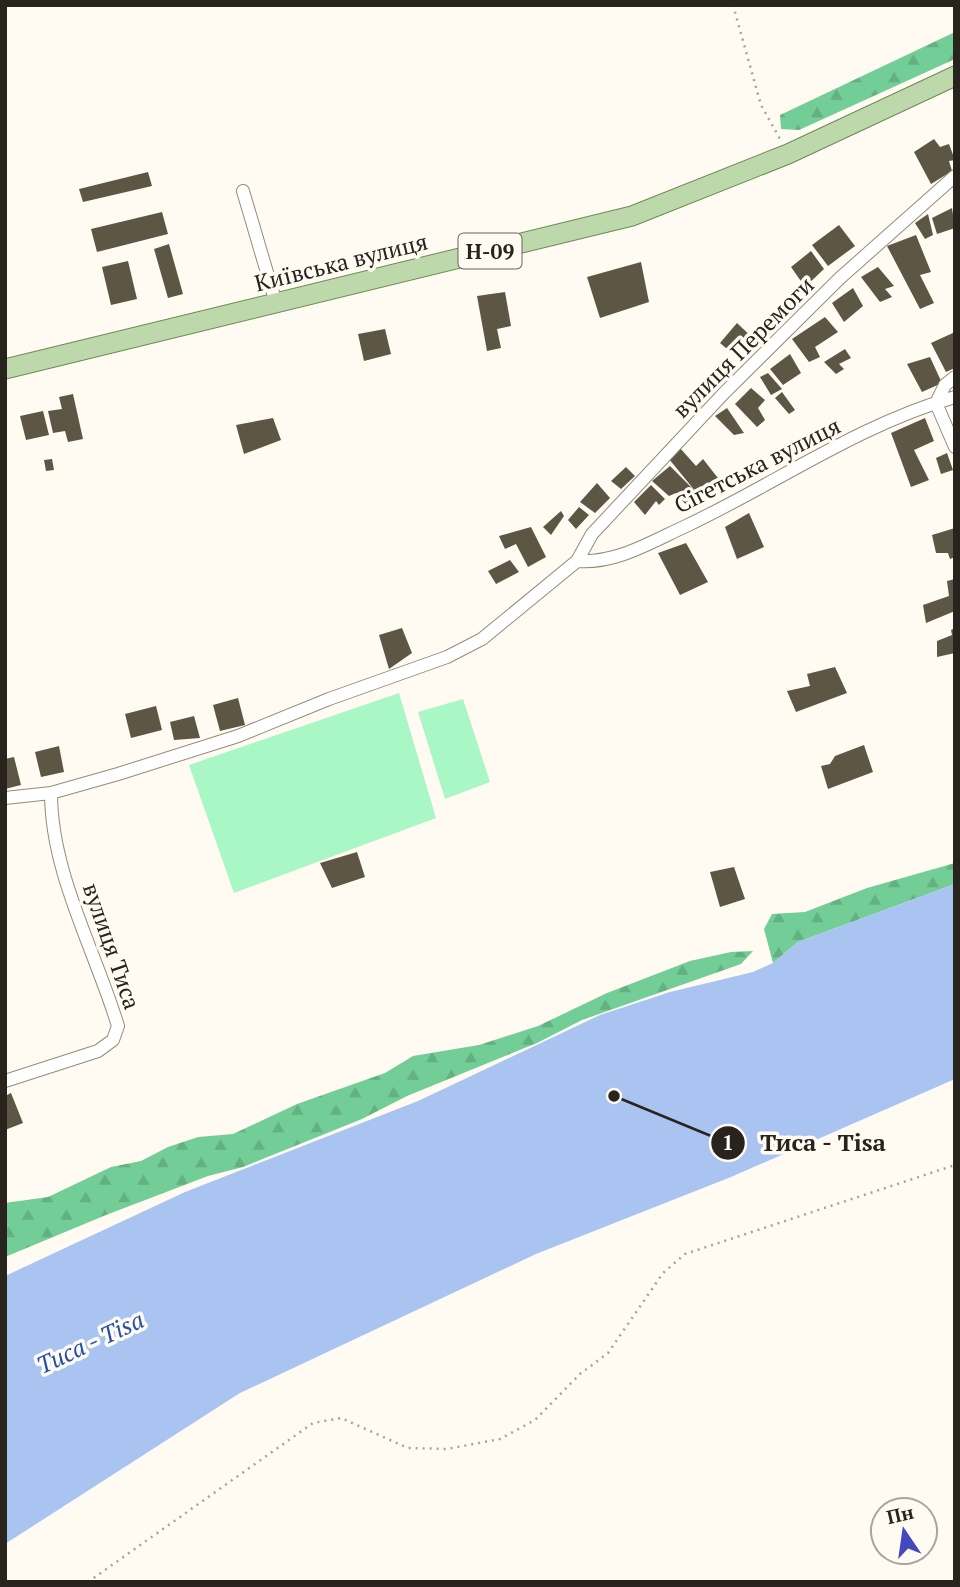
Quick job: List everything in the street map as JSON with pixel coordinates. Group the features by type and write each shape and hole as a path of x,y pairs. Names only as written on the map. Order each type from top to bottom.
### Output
{"main road":[{"name":"Київська вулиця","path":"5,369 632,216 789,154 955,76"}],"street":[{"name":"вулиця Перемоги","path":"577,561 592,534 725,392 840,278 955,176"},
{"path":"243,191 276,303"},
{"path":"955,377 945,385 936,403 955,447"},
{"name":"Сігетська вулиця","path":"577,561 599,562 642,547 746,497 867,432 955,397"},
{"path":"5,798 51,793 238,736 329,699 447,657 482,639 577,561"},
{"name":"вулиця Тиса","path":"5,1081 97,1051 113,1040 118,1026 69,890 51,821 51,793"}],"path":[{"path":"733,5 761,105 789,154"},
{"path":"88,1582 313,1423 341,1418 408,1448 447,1449 500,1439 535,1420 580,1374 608,1353 663,1273 685,1254 955,1165"}],"green space":[{"path":"955,32 955,59 799,130 781,129 780,115"},
{"path":"399,693 436,818 234,893 189,765"},
{"path":"463,699 490,782 445,799 418,712"},
{"path":"955,863 955,884 798,942 773,963 764,929 772,914 805,912 867,888"},
{"path":"753,951 741,964 582,1020 537,1043 407,1096 362,1119 243,1167 208,1176 106,1215 5,1257 5,1203 48,1197 111,1167 141,1161 168,1147 198,1137 233,1134 297,1104 385,1073 413,1056 479,1045 538,1026 607,993 690,961 731,952"}],"water":[{"path":"955,884 955,1079 731,1177 536,1254 240,1393 5,1544 5,1276 185,1192 418,1101 600,1015 670,992 753,972 773,963 798,942"}],"building":[{"path":"934,139 940,147 949,144 955,160 949,161 952,171 931,184 914,152"},
{"path":"148,172 152,186 83,202 79,189"},
{"path":"952,208 955,228 937,234 932,218"},
{"path":"162,212 168,234 97,252 91,229"},
{"path":"928,214 933,235 925,239 915,223"},
{"path":"839,225 855,246 828,266 812,245"},
{"path":"916,235 931,272 920,275 934,303 920,309 887,246"},
{"path":"169,244 183,294 168,298 154,249"},
{"path":"811,251 824,269 805,287 791,267"},
{"path":"128,261 137,299 111,305 102,267"},
{"path":"641,262 649,302 600,318 587,277"},
{"path":"878,267 894,286 885,289 892,297 880,302 861,277"},
{"path":"853,288 863,306 844,322 832,303"},
{"path":"505,292 511,326 497,329 501,348 487,351 477,296"},
{"path":"825,317 838,332 815,347 820,357 809,362 792,339"},
{"path":"737,323 756,341 740,360 720,343"},
{"path":"385,329 391,354 364,361 358,334"},
{"path":"955,332 955,368 946,372 931,343"},
{"path":"845,349 851,358 839,364 844,369 836,374 824,362"},
{"path":"790,354 801,373 783,385 770,369"},
{"path":"930,357 942,383 922,392 907,364"},
{"path":"768,373 782,389 771,395 760,377"},
{"path":"751,388 765,400 758,408 765,420 757,427 735,404"},
{"path":"782,392 795,410 789,414 775,398"},
{"path":"73,394 83,439 68,442 65,431 53,433 48,411 62,409 59,397"},
{"path":"727,408 744,433 734,435 715,416"},
{"path":"43,411 49,435 26,440 20,416"},
{"path":"273,418 281,440 244,454 236,425"},
{"path":"925,418 934,441 914,450 929,480 911,487 891,433"},
{"path":"680,448 696,466 703,459 725,487 704,502 697,494 687,506 676,493 669,496 652,481 670,466 696,492 669,459"},
{"path":"947,453 953,470 941,474 936,458"},
{"path":"52,459 54,470 46,471 44,460"},
{"path":"626,467 635,476 621,489 611,481"},
{"path":"597,483 610,498 595,513 580,502"},
{"path":"651,485 665,499 659,505 656,501 645,515 634,502"},
{"path":"579,507 589,515 576,529 568,520"},
{"path":"561,511 564,516 551,535 543,527"},
{"path":"749,513 764,547 737,559 725,527"},
{"path":"531,527 546,557 528,567 516,544 505,549 499,536"},
{"path":"955,528 955,557 950,559 948,553 936,553 932,535"},
{"path":"686,543 708,582 680,595 658,553"},
{"path":"510,560 519,572 496,584 488,571"},
{"path":"955,579 955,611 926,623 923,605 949,596 947,581"},
{"path":"402,628 412,653 389,669 379,635"},
{"path":"955,628 955,653 937,657 937,641 952,635 951,630"},
{"path":"835,667 847,693 796,712 787,691 810,686 807,674"},
{"path":"238,698 245,725 220,731 213,705"},
{"path":"156,706 162,730 131,738 125,714"},
{"path":"194,716 200,738 174,740 170,722"},
{"path":"864,745 873,772 828,789 821,766 830,764 835,756"},
{"path":"59,746 64,772 41,777 35,752"},
{"path":"14,757 21,785 5,789 5,759"},
{"path":"357,852 365,877 332,888 320,863"},
{"path":"734,867 745,899 720,907 710,872"},
{"path":"11,1093 23,1123 5,1130 5,1096"}],"place":[{"name":"Тиса - Tisa","path":"614,1096"}]}
